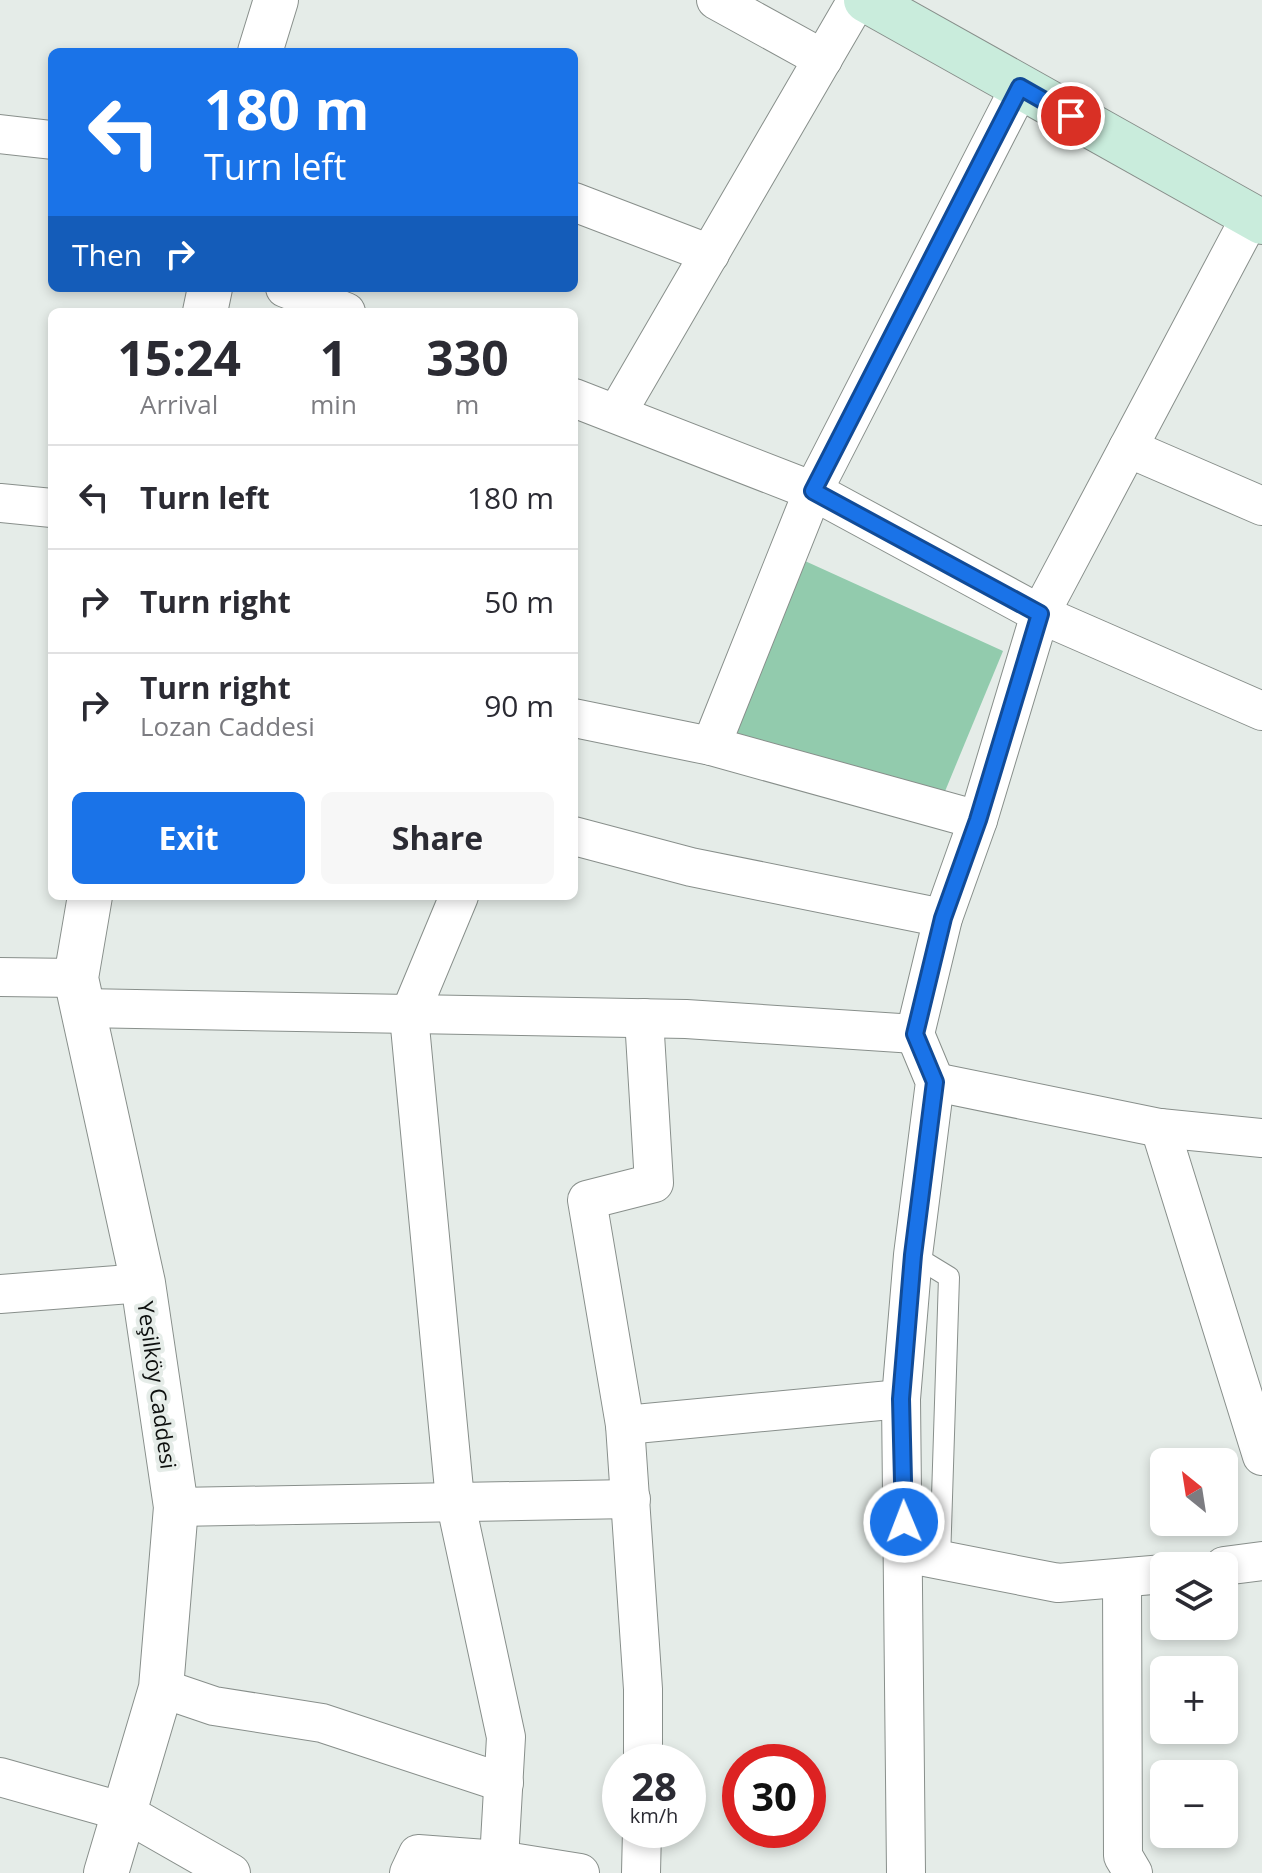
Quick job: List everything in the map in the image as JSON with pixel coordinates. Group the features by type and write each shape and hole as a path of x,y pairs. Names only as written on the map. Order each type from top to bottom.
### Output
{"main road":[{"path":"866,0 1256,219"}],"street":[{"path":"261,48 276,0"},
{"path":"716,0 823,59"},
{"path":"617,413 857,0"},
{"path":"711,746 813,491 1020,87"},
{"path":"0,134 48,140"},
{"path":"578,204 710,254"},
{"path":"906,1873 922,1556 901,1399 913,1255 935,1082 915,1034 943,918 978,820 1040,614 1128,448 1256,219"},
{"path":"295,292 336,308"},
{"path":"578,399 813,491 1040,614 1262,711"},
{"path":"1128,448 1262,506"},
{"path":"0,503 48,508"},
{"path":"578,719 711,746 978,820"},
{"path":"578,837 691,867 943,918"},
{"name":"Yeşilköy Caddesi","path":"90,900 79,993 143,1283 176,1507 161,1688 106,1873"},
{"path":"457,900 409,1016 455,1500 506,1737 499,1860"},
{"path":"0,977 79,993 409,1016 644,1018 915,1034"},
{"path":"643,1744 643,1689 625,1425 587,1200 654,1183 644,1018"},
{"path":"935,1082 1160,1128 1262,1138"},
{"path":"1160,1128 1262,1456"},
{"path":"0,1294 143,1283"},
{"path":"625,1425 901,1399"},
{"path":"176,1507 631,1499"},
{"path":"922,1556 1058,1583 1150,1576"},
{"path":"1238,1564 1262,1561"},
{"path":"1122,1580 1123,1856 1133,1873"},
{"path":"161,1688 214,1706 322,1723 504,1783"},
{"path":"0,1777 124,1812 231,1873"},
{"path":"641,1873 642,1848"},
{"path":"409,1873 418,1854 499,1860 580,1873"}],"lane":[{"path":"913,1255 949,1277 922,1556"}],"green space":[{"path":"794,556 1003,651 941,801 723,744"}],"route":[{"path":"904,1522 901,1399 913,1255 935,1082 915,1034 943,918 978,820 1040,614 813,491 1020,87 1071,116"}]}
